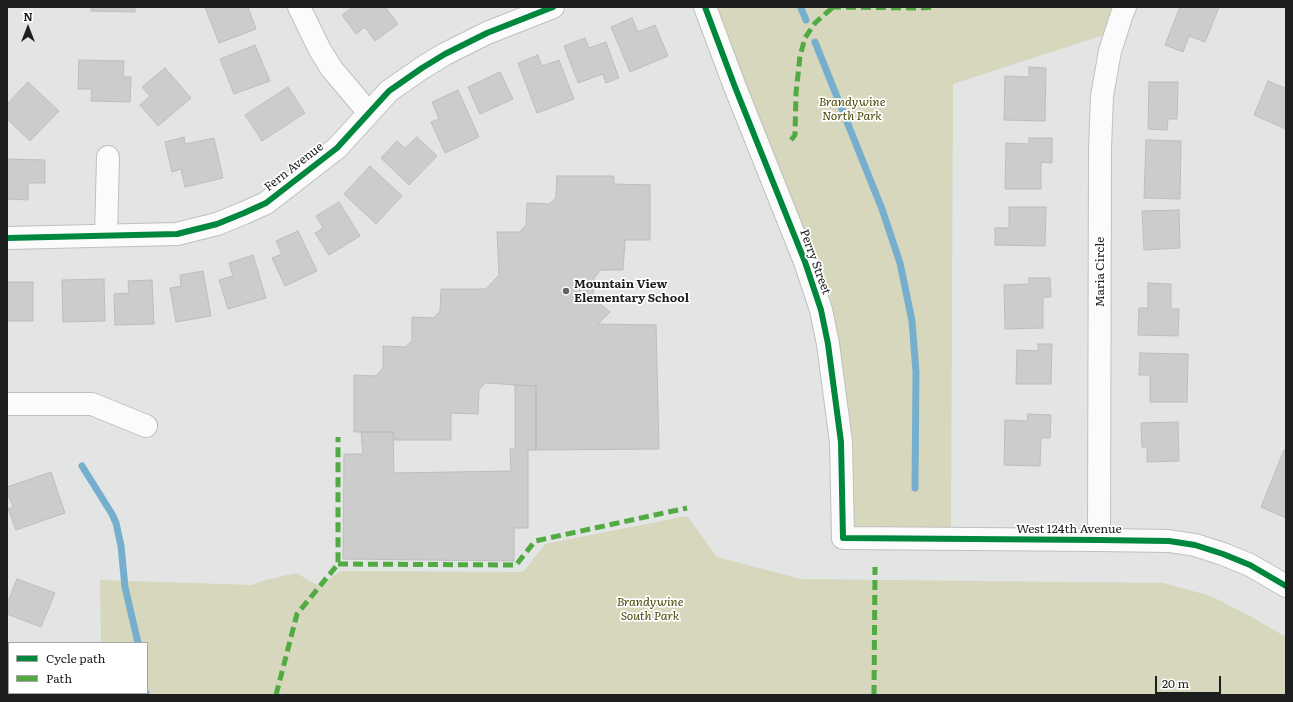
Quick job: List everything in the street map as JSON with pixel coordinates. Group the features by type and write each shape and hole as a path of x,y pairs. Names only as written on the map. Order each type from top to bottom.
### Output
{"street":[{"path":"299,7 317,43 332,68 369,113"},
{"name":"Perry Street","path":"705,7 735,87 805,262 821,310 828,344 841,442 843,538"},
{"name":"Maria Circle","path":"1099,540 1100,156 1102,96 1110,51 1125,7"},
{"name":"Fern Avenue","path":"7,238 177,234 217,224 249,211 266,203 336,148 389,91 422,68 445,54 487,33 549,8"},
{"path":"106,235 108,157"},
{"path":"7,404 92,404 146,426"},
{"name":"West 124th Avenue","path":"843,538 1169,541 1195,545 1223,554 1250,565 1286,586"}],"green space":[{"name":"Brandywine North Park","path":"705,7 1127,7 1116,31 953,84 951,540 843,538 828,344"},
{"name":"Brandywine South Park","path":"687,516 717,557 801,579 1163,583 1211,596 1286,637 1286,695 101,695 148,694 148,642 101,642 100,580 252,585 265,580 296,573 319,586 340,571 523,572 545,544"}],"building":[{"path":"91,7 135,7 135,12 91,11"},
{"path":"205,7 248,7 256,29 219,43"},
{"path":"353,7 385,7 398,24 375,41 365,27 356,34 342,15"},
{"path":"1180,7 1219,7 1205,42 1189,36 1183,52 1165,45"},
{"path":"632,18 638,32 655,25 668,56 630,72 611,27"},
{"path":"585,38 589,48 606,42 619,78 606,83 603,74 578,83 564,46"},
{"path":"255,45 270,81 234,94 220,59"},
{"path":"538,55 542,66 559,60 574,99 537,113 518,63"},
{"path":"79,60 124,61 123,77 131,77 130,102 91,101 92,89 78,89"},
{"path":"1029,67 1046,68 1045,121 1004,120 1005,76 1029,77"},
{"path":"165,68 191,98 158,126 140,105 150,96 142,87"},
{"path":"500,72 513,99 480,114 468,87"},
{"path":"1268,81 1285,88 1286,85 1286,129 1254,115"},
{"path":"28,82 59,111 30,141 7,119 7,104"},
{"path":"1149,82 1178,82 1177,119 1168,119 1167,130 1148,129"},
{"path":"288,87 305,113 262,141 245,115"},
{"path":"458,90 479,137 445,153 431,122 439,119 432,102"},
{"path":"184,137 185,144 214,138 223,178 185,187 181,169 172,172 165,142"},
{"path":"417,137 437,156 409,185 381,158 397,141 405,148"},
{"path":"1029,138 1052,138 1052,163 1041,162 1041,189 1005,189 1006,143 1029,144"},
{"path":"1146,140 1181,141 1180,199 1144,198"},
{"path":"7,159 45,160 45,183 28,183 28,200 7,199"},
{"path":"370,166 402,196 376,224 344,194"},
{"path":"557,176 614,176 614,184 650,185 650,240 625,240 623,270 601,270 594,278 593,298 610,312 598,324 656,325 659,449 536,450 536,386 485,383 479,390 478,414 451,413 451,440 394,440 393,432 354,432 354,375 376,376 383,368 383,346 405,347 412,341 412,317 434,318 440,311 441,289 486,289 499,275 497,232 519,232 526,225 527,203 550,204 556,197"},
{"path":"339,202 360,236 329,255 315,233 323,228 316,216"},
{"path":"1009,207 1046,207 1045,246 995,245 995,228 1009,228"},
{"path":"1179,210 1180,248 1144,250 1142,211"},
{"path":"298,231 317,271 285,286 272,258 282,254 276,241"},
{"path":"253,255 266,298 228,309 219,280 233,276 229,263"},
{"path":"203,271 211,316 176,322 170,288 181,286 180,275"},
{"path":"1029,278 1050,278 1051,297 1043,297 1043,328 1005,329 1004,285 1029,284"},
{"path":"104,279 105,321 63,322 62,280"},
{"path":"152,280 154,324 115,325 114,294 129,293 128,281"},
{"path":"7,282 33,282 33,321 7,321"},
{"path":"1148,283 1171,284 1171,309 1179,309 1178,336 1138,335 1139,308 1148,308"},
{"path":"1038,344 1052,344 1051,384 1016,384 1017,350 1038,351"},
{"path":"1140,353 1188,354 1187,402 1150,402 1150,375 1139,375"},
{"path":"515,385 536,386 536,450 528,450 528,528 514,528 514,561 343,559 344,454 363,454 361,432 393,432 394,473 511,471 510,449 515,449"},
{"path":"1028,414 1051,415 1050,438 1041,438 1040,466 1004,465 1005,420 1027,421"},
{"path":"1178,422 1179,461 1147,462 1147,447 1142,447 1141,423"},
{"path":"1284,450 1286,451 1286,518 1261,507"},
{"path":"51,472 65,513 16,530 8,509 13,507 7,492 7,487"},
{"path":"17,579 55,593 41,627 7,614 7,604"},
{"path":"7,692 8,694 38,694 38,695 7,695"},
{"path":"53,694 89,694 89,695"}],"waterway":[{"path":"801,8 806,20"},
{"path":"815,42 882,209 900,263 912,321 916,372 915,488"},
{"path":"82,466 116,523 121,546 125,587 138,642"}],"marked path":[{"path":"831,7 935,7"},
{"path":"791,140 795,135 796,93 800,56 805,38 815,23 832,8"},
{"path":"276,695 297,614 338,564 338,437"},
{"path":"338,564 516,565 535,541 687,508"},
{"path":"874,695 875,567"}],"cycle path":[{"path":"7,238 177,234 217,224 244,213 266,203 337,148 389,91 422,68 445,54 487,33 553,7"},
{"path":"705,7 735,87 805,262 821,310 828,344 841,442 843,538 1169,541 1195,545 1223,554 1250,565 1286,586"}],"place":[{"name":"Mountain View Elementary School","path":"566,291"}]}
